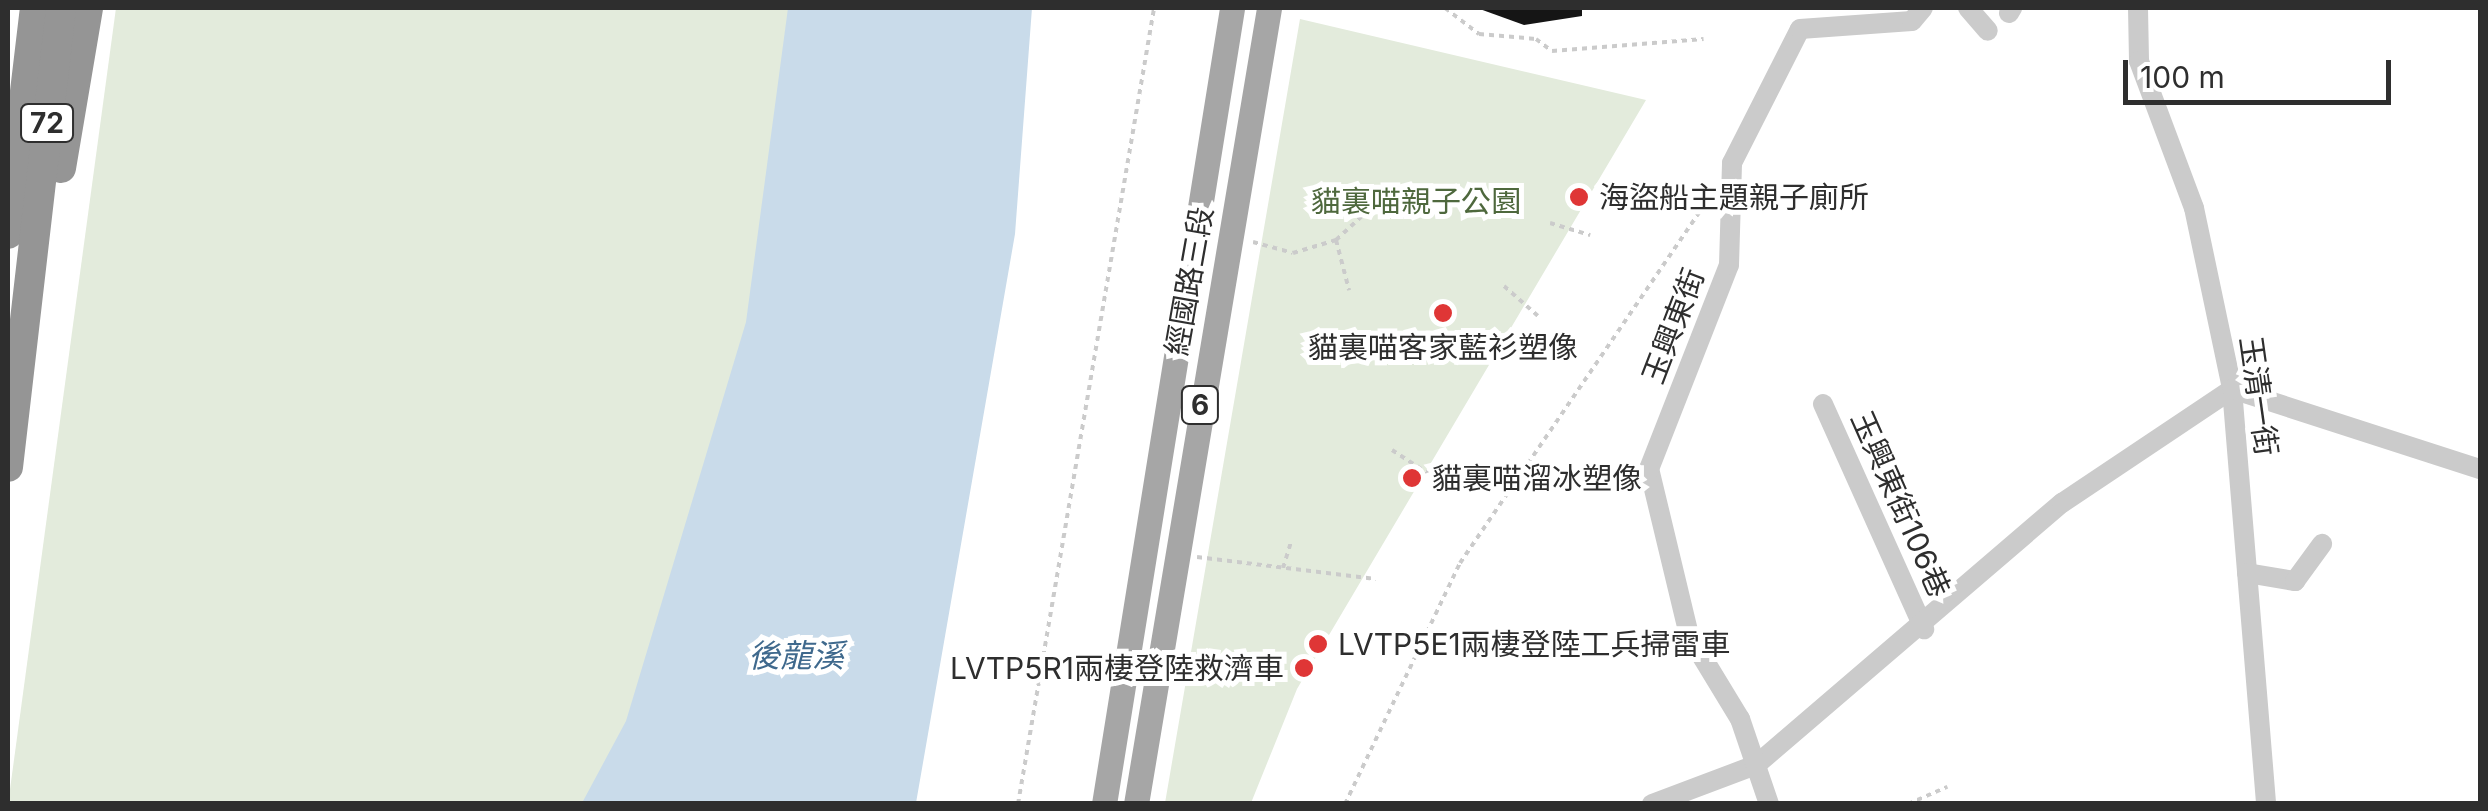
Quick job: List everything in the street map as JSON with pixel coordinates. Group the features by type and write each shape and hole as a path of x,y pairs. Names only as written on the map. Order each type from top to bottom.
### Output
{"highway":[{"name":"72","path":"8,467 35,8"},
{"name":"72","path":"20,237 61,8"},
{"path":"20,237 58,181 88,8"}],"main road":[{"name":"經國路三段","path":"1104,804 1232,8"},
{"name":"經國路三段","path":"1136,804 1269,8"}],"lane":[{"name":"玉興東街","path":"1769,804 1756,765 1690,635 1649,470 1729,265 1732,163 1800,29 1912,21 1923,8"},
{"path":"1968,8 1988,31"},
{"name":"玉清一街","path":"2138,8 2139,61 2194,208 2232,390 2266,804"},
{"path":"1652,804 1756,765 1924,629 1936,605 2062,503 2232,390 2480,469"},
{"name":"玉興東街106巷","path":"1823,404 1924,629"},
{"path":"2247,573 2295,581 2322,544"}],"path":[{"path":"1018,804 1154,8"},
{"path":"1445,8 1479,34 1536,39 1552,51 1704,39"},
{"path":"1345,804 1460,562 1732,163"},
{"path":"1248,241 1293,253 1336,240 1375,204 1375,187 1362,186"},
{"path":"1550,223 1590,235"},
{"path":"1336,240 1349,290"},
{"path":"1504,286 1538,316"},
{"path":"1392,450 1434,478"},
{"path":"1283,568 1291,541"},
{"path":"1195,557 1376,580"},
{"path":"1908,804 1948,787"}],"green space":[{"path":"116,8 910,8 771,803 8,804"},
{"name":"貓裏喵親子公園","path":"1300,19 1646,100 1297,689 1251,803 1165,803"}],"water":[{"name":"後龍溪","path":"788,8 1032,8 1015,234 916,803 582,803 626,721 746,322"}],"building":[{"path":"1477,8 1582,8 1582,16 1524,25"}],"place":[{"name":"海盜船主題親子廁所","path":"1579,197"},
{"name":"貓裏喵客家藍衫塑像","path":"1443,313"},
{"name":"貓裏喵溜冰塑像","path":"1412,478"},
{"name":"LVTP5E1兩棲登陸工兵掃雷車","path":"1318,644"},
{"name":"LVTP5R1兩棲登陸救濟車","path":"1304,668"}]}
